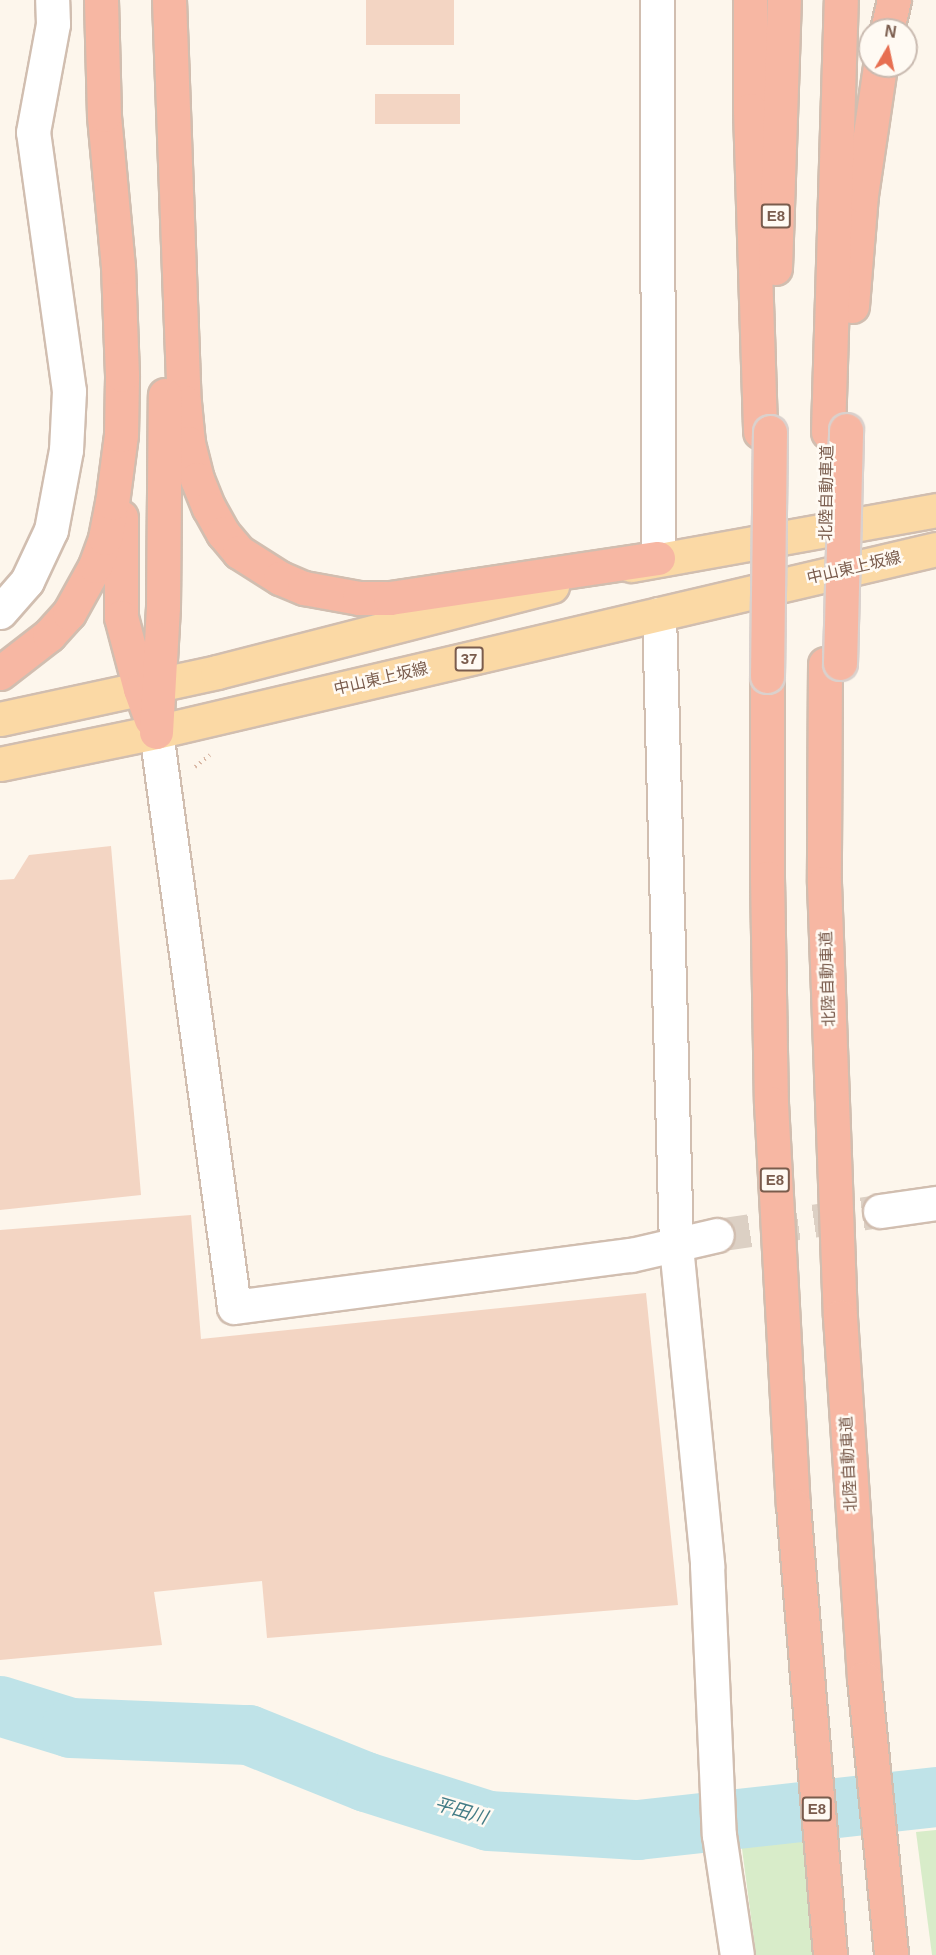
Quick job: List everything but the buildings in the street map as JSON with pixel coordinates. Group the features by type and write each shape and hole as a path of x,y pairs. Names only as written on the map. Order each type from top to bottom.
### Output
{"highway":[{"path":"101,0 104,115 121,315 121,617 150,687 156,732"},
{"path":"750,0 750,110 765,432"},
{"name":"E8","path":"784,0 765,432 767,878 771,1103 782,1321 806,1684 829,1945"},
{"name":"北陸自動車道","path":"841,0 837,431 832,664 837,1012 833,1114 841,1329 864,1678 889,1942"},
{"path":"890,18 894,0"},
{"path":"150,687 163,607 169,4"},
{"path":"169,4 184,402 188,443 196,479 209,508 222,533 238,552 280,579 304,588 359,598 390,598 658,558"},
{"path":"837,431 861,195 878,78"},
{"path":"0,673 50,635 69,613 83,591 105,538 121,435"}],"main road":[{"path":"0,719 150,687 658,558 936,510"},
{"name":"中山東上坂線","path":"0,764 156,732 936,549"}],"street":[{"path":"0,612 27,581 51,530 66,450 69,391 33,132 53,24 52,0"},
{"path":"657,0 658,558"},
{"path":"659,614 676,1246 707,1565 719,1835 737,1955"},
{"path":"156,732 234,1307 631,1255 717,1235"},
{"path":"880,1210 936,1203"}],"green space":[{"path":"801,1816 817,1955 756,1955 739,1826"},
{"path":"936,1830 936,1955 932,1955 916,1832"}],"waterway":[{"name":"平田川","path":"0,1706 71,1728 249,1735 366,1782 489,1821 638,1830 936,1797"}],"tunnel":[{"path":"717,1235 880,1211"}]}
